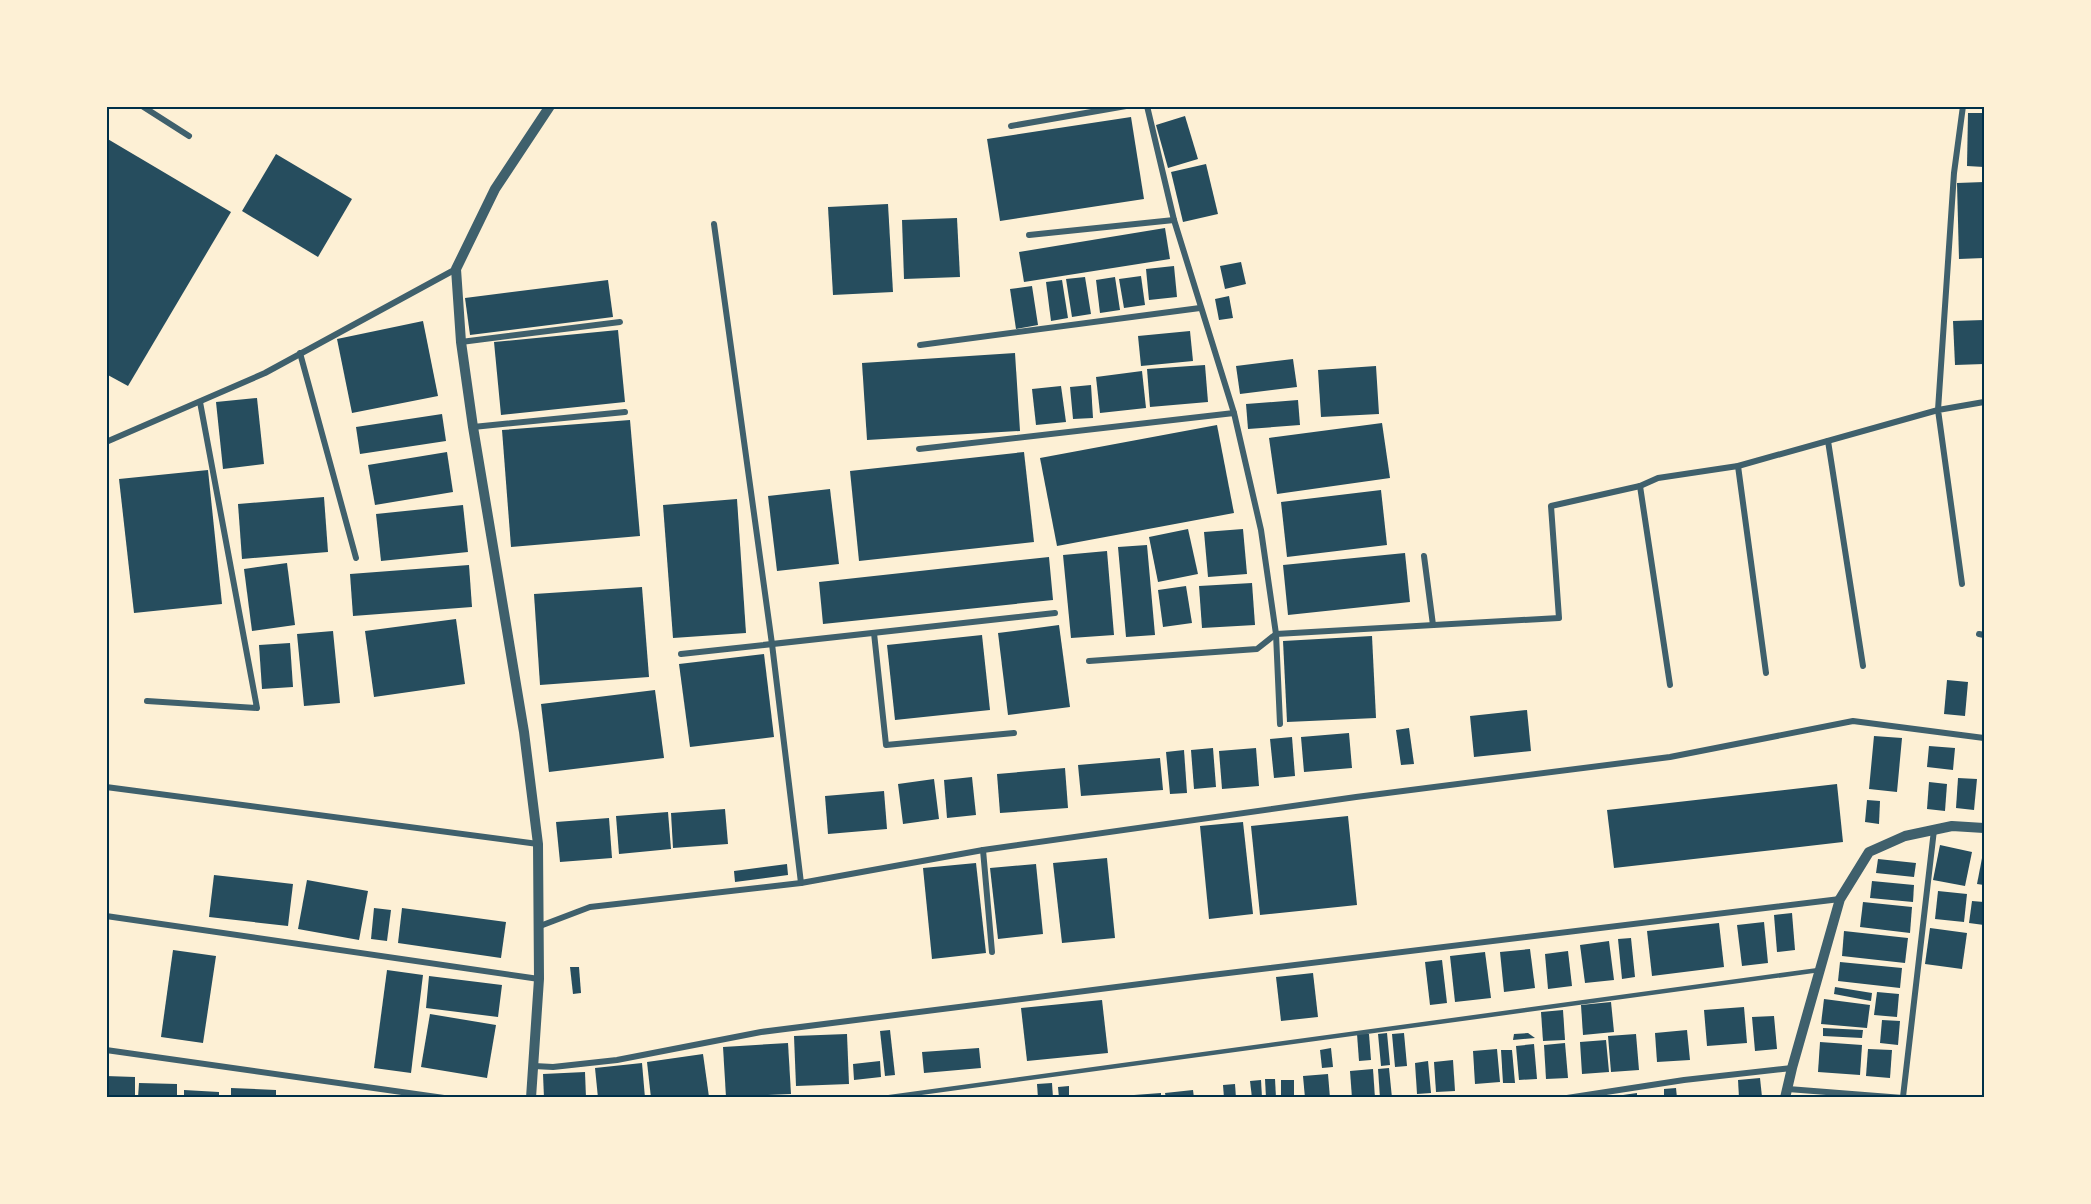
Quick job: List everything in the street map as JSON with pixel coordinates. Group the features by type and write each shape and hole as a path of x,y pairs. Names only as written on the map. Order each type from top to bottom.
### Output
{"street":[{"path":"142,106 189,136"},
{"path":"531,1098 539,979 538,844 524,732 473,427 461,342 456,268 495,189 550,106"},
{"path":"1011,126 1126,106"},
{"path":"1147,106 1174,220 1234,413 1260,530 1276,634 1280,724"},
{"path":"1962,584 1938,410 1954,173 1964,106"},
{"path":"1029,235 1174,220"},
{"path":"714,224 772,644 801,883"},
{"path":"106,442 265,373 456,268"},
{"path":"920,345 1200,308"},
{"path":"461,342 620,322"},
{"path":"300,353 356,558"},
{"path":"147,701 257,708 200,402"},
{"path":"1089,661 1257,649 1276,634 1559,618 1551,506 1640,486 1658,478 1738,466 1938,410 1984,402"},
{"path":"473,427 626,412"},
{"path":"919,449 1234,413"},
{"path":"1828,441 1863,666"},
{"path":"1738,466 1766,673"},
{"path":"1640,486 1670,685"},
{"path":"1424,556 1433,626"},
{"path":"681,654 1055,613"},
{"path":"874,633 886,745 1014,733"},
{"path":"540,926 590,907 801,883 983,850 1356,797 1670,757 1854,721 1984,738"},
{"path":"106,787 538,844"},
{"path":"1934,830 1903,1097 1787,1093 1840,899 1869,852 1905,836 1952,826 1984,828"},
{"path":"983,850 992,952"},
{"path":"534,1066 553,1067 617,1060 761,1032 1840,899"},
{"path":"106,916 539,979"},
{"path":"106,1050 444,1098"},
{"path":"1567,1098 1684,1080 1792,1068"}],"lane":[{"path":"883,1098 1819,970"}],"building":[{"path":"1968,113 1984,113 1984,167 1967,166"},
{"path":"1185,116 1198,159 1168,168 1156,125"},
{"path":"1131,117 1144,199 1000,221 987,139"},
{"path":"106,138 231,212 128,386 106,374"},
{"path":"276,154 352,199 318,257 242,211"},
{"path":"1206,164 1218,214 1183,222 1171,172"},
{"path":"1984,182 1984,258 1959,259 1957,183"},
{"path":"888,204 893,292 833,295 828,207"},
{"path":"957,218 960,277 904,279 902,220"},
{"path":"1165,228 1170,259 1024,282 1019,252"},
{"path":"1241,262 1246,284 1225,289 1220,266"},
{"path":"1174,266 1177,297 1149,300 1146,269"},
{"path":"1141,276 1145,305 1124,308 1119,279"},
{"path":"1085,277 1091,314 1072,317 1066,279"},
{"path":"1115,277 1120,310 1100,313 1096,280"},
{"path":"608,280 613,317 470,335 465,298"},
{"path":"1062,280 1068,318 1051,321 1046,282"},
{"path":"1032,286 1038,325 1016,329 1010,289"},
{"path":"1229,296 1233,318 1219,320 1215,299"},
{"path":"1984,320 1984,364 1955,365 1953,321"},
{"path":"423,321 438,396 352,413 337,339"},
{"path":"618,330 625,402 501,415 494,342"},
{"path":"1190,331 1193,361 1141,366 1138,336"},
{"path":"1015,353 1020,431 867,440 862,363"},
{"path":"1293,359 1297,387 1240,394 1236,366"},
{"path":"1205,365 1208,402 1150,407 1147,369"},
{"path":"1376,366 1379,414 1321,417 1318,370"},
{"path":"1142,371 1146,408 1100,413 1096,377"},
{"path":"1091,385 1093,418 1073,419 1070,387"},
{"path":"1061,386 1066,422 1036,425 1032,389"},
{"path":"257,398 264,464 223,469 216,402"},
{"path":"1298,400 1300,425 1248,429 1246,404"},
{"path":"442,414 446,441 360,454 356,427"},
{"path":"630,420 640,536 511,547 502,430"},
{"path":"1382,423 1390,478 1277,494 1269,438"},
{"path":"1217,425 1234,513 1057,546 1040,458"},
{"path":"447,452 453,492 375,505 368,465"},
{"path":"1024,452 1034,542 859,561 850,471"},
{"path":"208,470 222,604 134,613 119,479"},
{"path":"830,489 839,564 777,571 768,496"},
{"path":"1381,490 1387,545 1287,557 1281,502"},
{"path":"324,497 328,552 242,559 238,504"},
{"path":"737,499 746,633 673,638 663,505"},
{"path":"463,505 468,552 381,561 376,514"},
{"path":"1188,529 1198,574 1158,582 1149,537"},
{"path":"1243,529 1247,574 1208,577 1204,532"},
{"path":"1147,545 1155,635 1126,637 1118,547"},
{"path":"1107,551 1114,635 1071,638 1063,555"},
{"path":"1405,553 1410,602 1288,615 1283,565"},
{"path":"1049,557 1053,600 823,624 819,582"},
{"path":"287,563 295,625 252,631 244,569"},
{"path":"469,565 472,607 353,616 350,574"},
{"path":"1252,583 1255,625 1202,628 1199,586"},
{"path":"1186,586 1192,623 1163,627 1158,590"},
{"path":"642,587 649,677 540,685 534,594"},
{"path":"456,619 465,684 374,697 365,631"},
{"path":"1059,625 1070,707 1008,715 998,633"},
{"path":"333,631 340,703 304,706 297,634"},
{"path":"982,635 990,710 895,720 887,645"},
{"path":"1372,636 1376,718 1287,722 1283,641"},
{"path":"290,643 293,687 262,689 259,645"},
{"path":"764,654 774,737 690,747 679,664"},
{"path":"1947,680 1968,682 1965,716 1944,714"},
{"path":"655,690 664,758 549,772 541,704"},
{"path":"1527,710 1531,751 1474,757 1470,716"},
{"path":"1409,728 1414,764 1401,765 1396,730"},
{"path":"1349,733 1352,768 1304,772 1301,737"},
{"path":"1874,736 1902,738 1897,792 1869,789"},
{"path":"1292,737 1295,776 1274,778 1270,739"},
{"path":"1929,746 1955,748 1953,770 1927,767"},
{"path":"1213,748 1216,787 1194,789 1191,750"},
{"path":"1256,748 1259,786 1222,789 1219,751"},
{"path":"1184,750 1187,793 1170,794 1166,752"},
{"path":"1160,758 1163,790 1081,796 1078,765"},
{"path":"1065,768 1068,808 1000,813 997,774"},
{"path":"972,777 976,815 947,818 944,780"},
{"path":"1958,778 1977,779 1974,810 1956,808"},
{"path":"934,779 939,819 903,824 898,784"},
{"path":"1929,782 1947,784 1945,811 1927,809"},
{"path":"1837,784 1843,842 1614,868 1607,810"},
{"path":"884,791 887,829 828,834 825,796"},
{"path":"1867,800 1880,801 1879,824 1865,822"},
{"path":"725,809 728,844 673,848 671,813"},
{"path":"668,812 671,849 619,854 616,816"},
{"path":"1348,816 1357,905 1260,915 1251,826"},
{"path":"609,818 612,858 560,862 556,822"},
{"path":"1243,822 1253,914 1209,919 1200,826"},
{"path":"1940,845 1972,852 1965,886 1933,880"},
{"path":"1984,853 1984,885 1977,884"},
{"path":"1107,858 1115,938 1062,943 1053,863"},
{"path":"1878,859 1916,863 1914,877 1876,873"},
{"path":"976,863 986,953 932,959 923,868"},
{"path":"787,864 788,875 735,882 734,871"},
{"path":"1036,864 1043,934 998,939 990,868"},
{"path":"214,875 293,884 288,926 209,917"},
{"path":"307,880 368,891 359,940 298,929"},
{"path":"1872,881 1914,885 1913,902 1870,898"},
{"path":"1938,891 1967,894 1964,922 1935,919"},
{"path":"1972,901 1984,902 1984,925 1969,923"},
{"path":"1863,902 1912,907 1910,933 1860,927"},
{"path":"374,908 391,910 387,941 371,939"},
{"path":"402,908 506,922 501,958 398,943"},
{"path":"1792,913 1795,950 1777,952 1774,915"},
{"path":"1764,922 1768,963 1742,966 1737,925"},
{"path":"1719,923 1724,967 1652,976 1647,931"},
{"path":"1930,928 1967,933 1962,969 1925,964"},
{"path":"1844,931 1908,938 1905,963 1842,956"},
{"path":"1631,938 1635,977 1622,979 1618,939"},
{"path":"1609,941 1614,980 1585,983 1580,945"},
{"path":"1530,949 1535,988 1504,992 1500,952"},
{"path":"173,950 216,956 203,1043 161,1037"},
{"path":"1568,951 1572,986 1548,989 1545,954"},
{"path":"1485,952 1491,998 1455,1002 1450,956"},
{"path":"1442,960 1447,1003 1430,1005 1425,962"},
{"path":"1840,962 1902,968 1900,988 1838,981"},
{"path":"570,967 579,967 581,993 573,994"},
{"path":"387,970 423,975 411,1073 374,1068"},
{"path":"1313,973 1318,1017 1281,1021 1276,977"},
{"path":"429,976 502,985 498,1017 426,1008"},
{"path":"1835,987 1872,993 1871,1001 1834,994"},
{"path":"1877,992 1899,994 1897,1017 1874,1015"},
{"path":"1824,999 1870,1005 1867,1028 1821,1024"},
{"path":"1102,1000 1108,1053 1027,1061 1021,1008"},
{"path":"1611,1002 1614,1032 1583,1035 1581,1005"},
{"path":"1744,1007 1747,1043 1707,1046 1704,1010"},
{"path":"1563,1010 1565,1040 1543,1041 1541,1012"},
{"path":"430,1014 496,1025 487,1078 421,1067"},
{"path":"1774,1016 1777,1049 1755,1051 1752,1017"},
{"path":"1882,1020 1900,1021 1898,1045 1880,1043"},
{"path":"1823,1028 1863,1030 1862,1038 1823,1036"},
{"path":"890,1030 895,1075 885,1076 880,1031"},
{"path":"1687,1030 1690,1060 1657,1062 1655,1033"},
{"path":"1387,1033 1390,1065 1381,1066 1378,1034"},
{"path":"1404,1033 1407,1066 1395,1067 1392,1034"},
{"path":"1528,1033 1535,1038 1513,1040 1514,1034"},
{"path":"847,1034 849,1084 796,1086 794,1036"},
{"path":"1357,1034 1369,1034 1371,1060 1359,1061"},
{"path":"1636,1034 1639,1070 1611,1072 1608,1036"},
{"path":"1606,1040 1609,1072 1582,1074 1580,1042"},
{"path":"1820,1042 1862,1045 1860,1075 1818,1072"},
{"path":"788,1043 791,1094 726,1097 723,1047"},
{"path":"1565,1043 1568,1078 1546,1079 1544,1045"},
{"path":"1534,1044 1537,1079 1519,1080 1516,1046"},
{"path":"979,1048 981,1068 924,1073 922,1052"},
{"path":"1331,1048 1333,1067 1322,1068 1320,1050"},
{"path":"1497,1049 1500,1082 1475,1084 1473,1051"},
{"path":"1868,1049 1892,1050 1890,1078 1866,1076"},
{"path":"1501,1050 1512,1050 1515,1083 1503,1083"},
{"path":"703,1054 709,1097 651,1098 647,1062"},
{"path":"1453,1060 1455,1091 1436,1092 1434,1062"},
{"path":"880,1061 881,1077 854,1080 853,1064"},
{"path":"1428,1061 1431,1093 1417,1094 1415,1063"},
{"path":"642,1063 645,1098 598,1098 595,1068"},
{"path":"1389,1068 1392,1098 1380,1098 1378,1069"},
{"path":"1373,1069 1375,1098 1352,1098 1350,1071"},
{"path":"585,1072 586,1098 544,1098 543,1074"},
{"path":"1328,1074 1330,1098 1305,1098 1303,1076"},
{"path":"106,1076 135,1077 135,1098 106,1098"},
{"path":"1760,1078 1762,1097 1739,1098 1738,1080"},
{"path":"1265,1079 1275,1079 1276,1098 1266,1098"},
{"path":"1261,1080 1262,1098 1252,1098 1250,1081"},
{"path":"1281,1080 1294,1080 1294,1098 1281,1098"},
{"path":"139,1083 177,1084 177,1098 138,1098"},
{"path":"1052,1083 1053,1098 1038,1098 1037,1084"},
{"path":"1235,1084 1236,1098 1224,1098 1223,1085"},
{"path":"1069,1086 1069,1098 1059,1098 1058,1087"},
{"path":"231,1088 276,1090 276,1098 231,1098"},
{"path":"1676,1088 1677,1098 1664,1098 1664,1089"},
{"path":"184,1090 219,1092 219,1098 184,1098"},
{"path":"1193,1090 1194,1098 1166,1098 1165,1093"},
{"path":"1161,1093 1161,1098 1135,1098 1134,1095"},
{"path":"1637,1093 1637,1098 1623,1098 1623,1095"}]}
